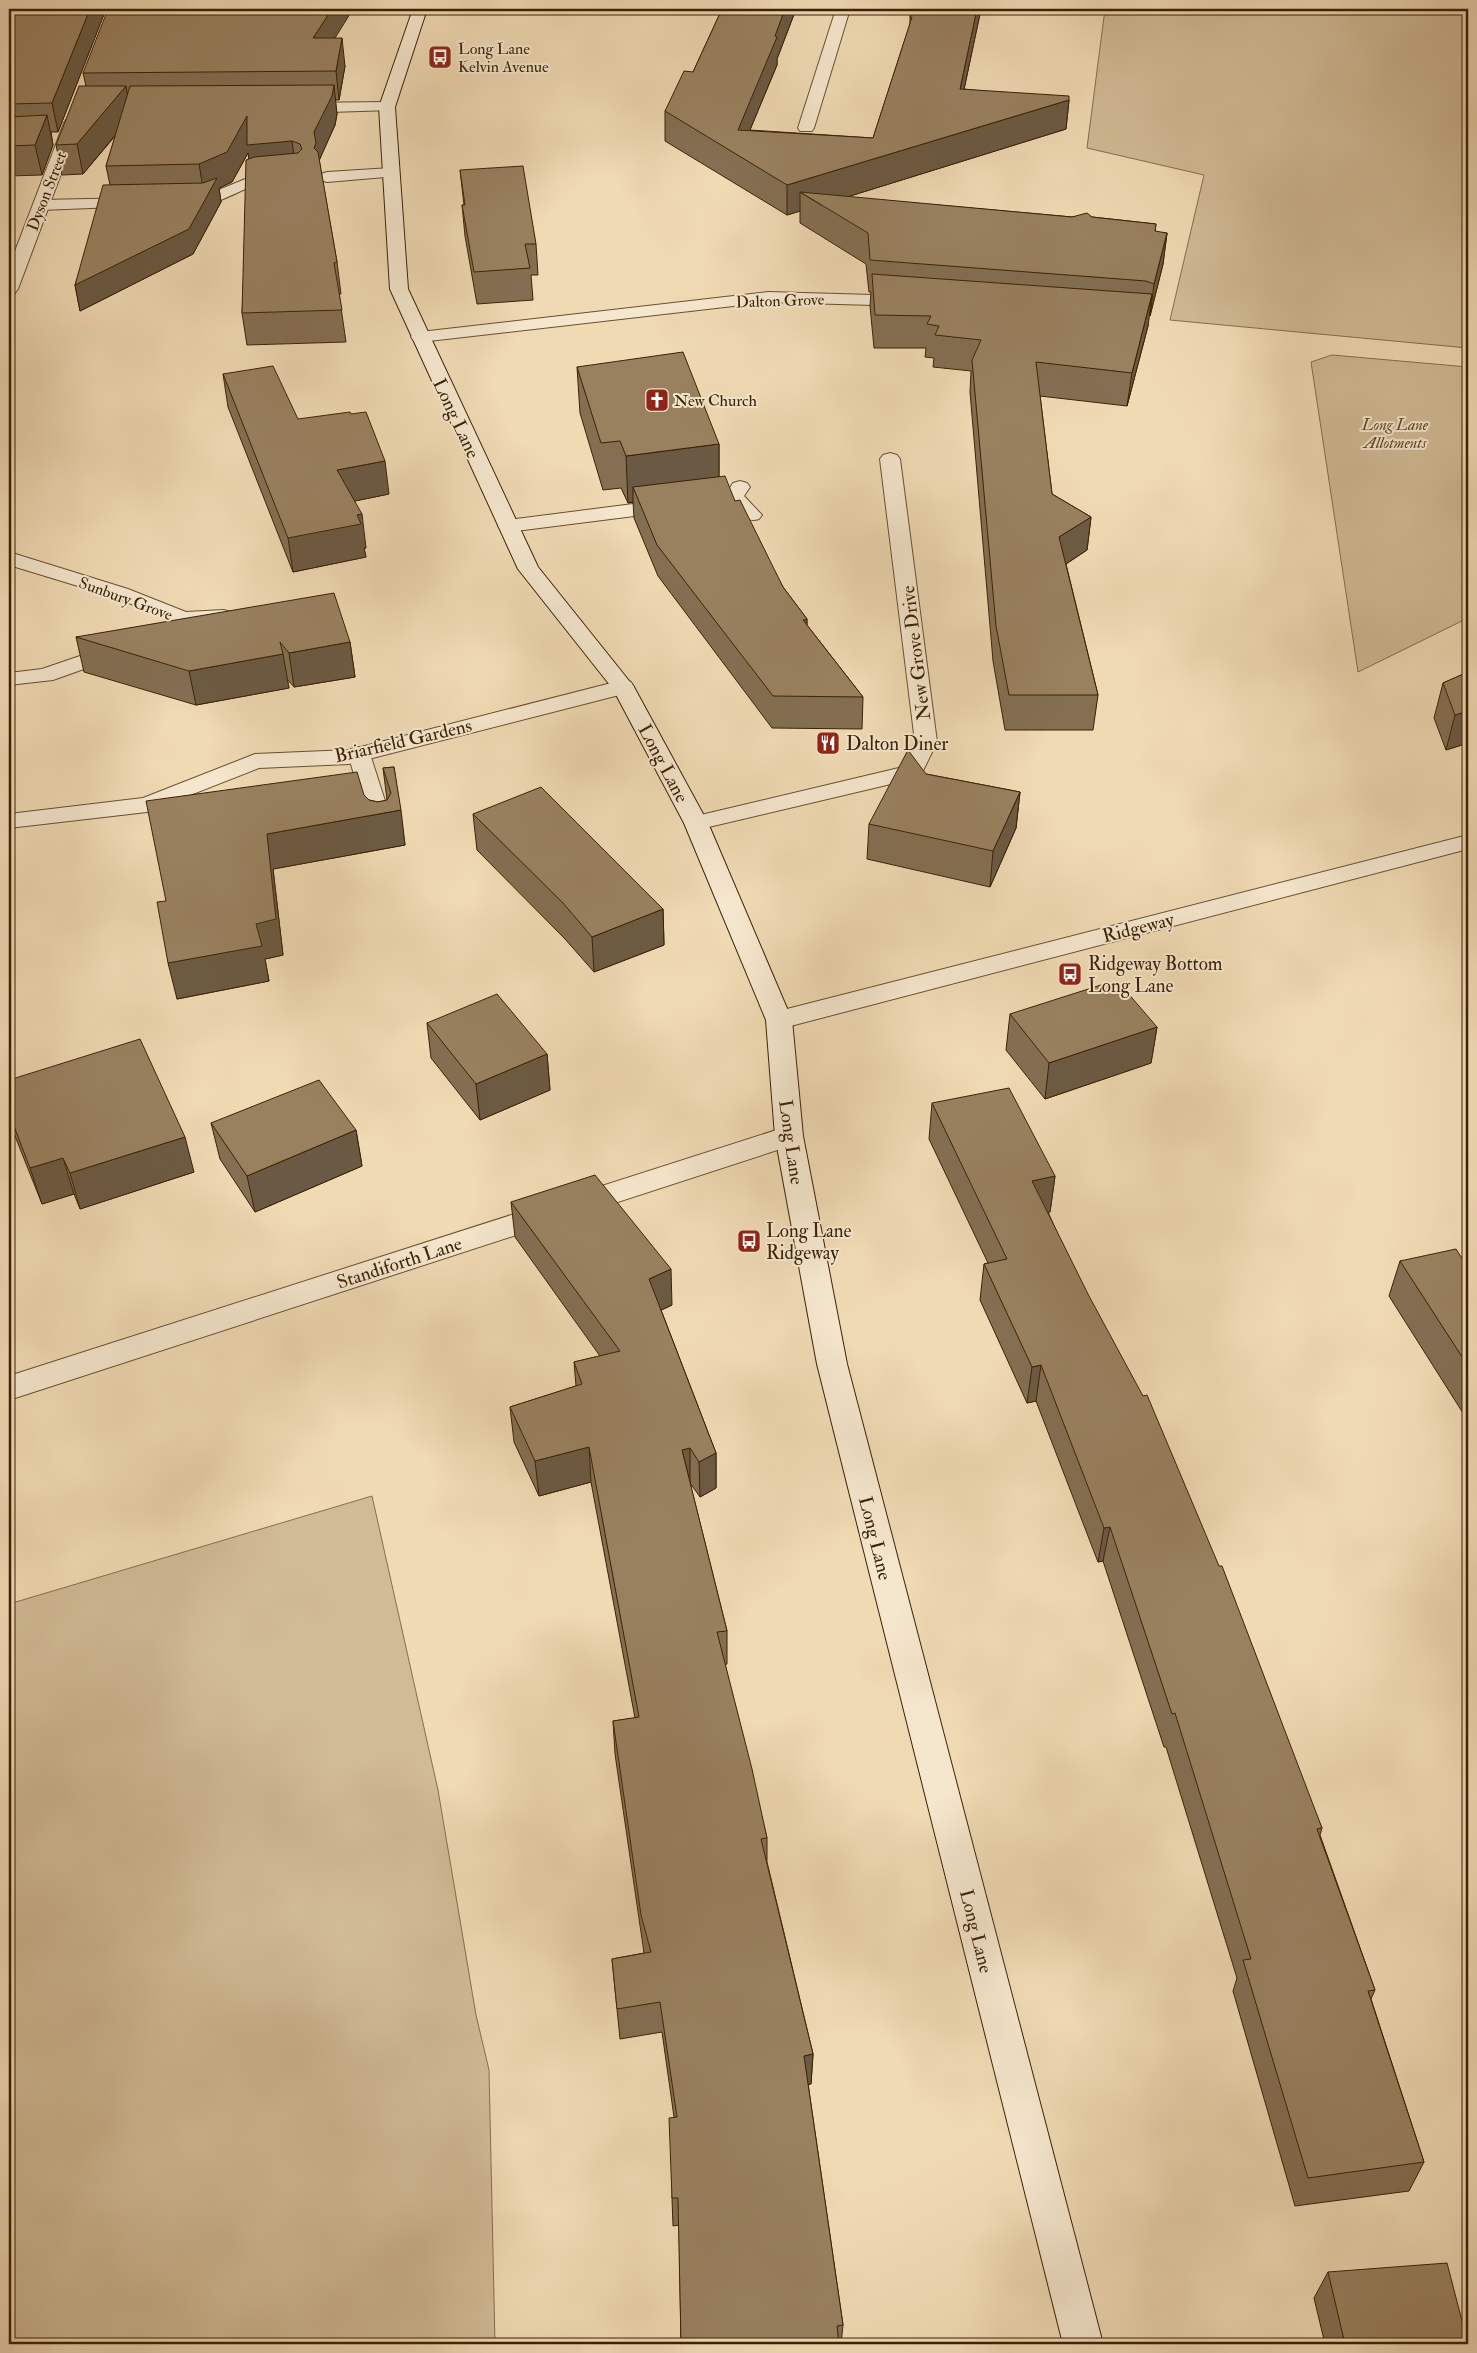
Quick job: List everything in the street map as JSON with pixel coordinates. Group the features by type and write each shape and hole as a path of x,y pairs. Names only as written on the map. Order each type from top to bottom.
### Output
{"street":[{"name":"Long Lane","path":"420,9 387,107 399,289 528,569 623,687 696,823 779,1020 789,1136 832,1364 1083,2344"},
{"path":"806,128 843,9"},
{"path":"287,108 387,107"},
{"name":"Dyson Street","path":"9,289 78,109"},
{"path":"47,139 66,138"},
{"path":"328,176 391,173"},
{"path":"168,202 207,202 255,180 296,178"},
{"path":"41,205 149,203"},
{"path":"9,242 26,243"},
{"name":"Dalton Grove","path":"420,337 768,297 883,299 931,303"},
{"name":"New Grove Drive","path":"696,823 912,772 926,742 890,459"},
{"path":"508,526 737,492 752,515"},
{"name":"Sunbury Grove","path":"9,558 122,593 183,618 247,615"},
{"path":"158,630 183,618"},
{"path":"9,679 45,675 133,642"},
{"name":"Briarfield Gardens","path":"9,821 147,805 255,762 349,757 623,687"},
{"path":"359,754 382,829"},
{"name":"Ridgeway","path":"779,1020 1468,842"},
{"name":"Standiforth Lane","path":"9,1388 789,1136"}],"green space":[{"path":"1105,9 1468,9 1468,348 1170,320 1204,175 1087,148"},
{"name":"Long Lane Allotments","path":"1332,355 1468,367 1468,618 1358,672 1311,362"},
{"path":"372,1496 438,1790 476,2015 489,2070 495,2344 9,2344 9,1604"}],"building":[{"path":"9,9 90,9 52,103 9,104"},
{"path":"108,9 332,9 313,38 342,38 336,71 83,73"},
{"path":"722,9 785,9 775,36 777,37 738,130 873,138 912,17 910,17 912,9 977,9 960,89 1069,96 1069,100 787,185 665,111 684,71 693,72"},
{"path":"334,85 332,96 314,132 316,143 314,148 318,152 337,262 334,263 342,310 242,313 246,160 254,157 298,153 302,149 300,144 292,141 247,145 247,116 227,152 199,164 106,166 130,86"},
{"path":"79,86 126,86 77,144 56,145"},
{"path":"47,115 35,145 9,146 9,117"},
{"path":"523,166 536,244 525,244 530,268 474,272 462,205 465,205 460,170"},
{"path":"217,178 189,229 75,285 103,185 203,183"},
{"path":"800,192 1072,217 1087,213 1092,217 1156,224 1155,231 1167,233 1154,284 1146,281 870,260 868,233"},
{"path":"872,274 1152,294 1132,373 1036,362 1052,494 1091,517 1059,537 1098,695 1009,695 996,626 972,360 981,340 935,335 939,326 927,324 931,316 875,315"},
{"path":"683,352 719,444 626,456 620,441 601,443 577,367"},
{"path":"273,366 298,419 350,412 351,414 366,412 385,461 337,470 362,514 357,515 361,524 288,538 223,374"},
{"path":"725,476 735,501 740,500 783,587 807,619 803,620 863,697 773,696 657,545 633,487"},
{"path":"334,593 350,642 289,653 280,642 283,654 189,671 76,637"},
{"path":"1468,672 1468,711 1455,715 1443,683"},
{"path":"908,750 926,774 1020,792 993,851 869,824"},
{"path":"394,767 401,810 267,834 276,919 256,924 262,946 168,963 157,902 166,901 146,801 357,772 364,795 369,800 378,802 387,800 391,793 383,768"},
{"path":"541,787 663,909 592,937 563,903 473,814"},
{"path":"1104,984 1120,984 1157,1027 1049,1063 1010,1014"},
{"path":"497,994 547,1054 476,1084 427,1023"},
{"path":"140,1039 185,1137 70,1173 63,1158 30,1168 9,1113 9,1080"},
{"path":"319,1080 356,1130 247,1176 211,1123"},
{"path":"1009,1088 1055,1176 1032,1181 1089,1296 1143,1396 1147,1395 1219,1566 1222,1566 1322,1828 1317,1829 1375,1990 1368,1991 1424,2162 1308,2178 1243,1960 1251,1959 1175,1713 1172,1714 1110,1527 1104,1528 1041,1365 1032,1367 984,1264 1007,1259 932,1103"},
{"path":"595,1175 671,1269 649,1279 716,1453 699,1462 690,1448 682,1450 727,1631 717,1632 752,1769 767,1838 761,1839 813,2054 804,2056 843,2325 837,2326 839,2344 681,2344 678,2198 672,2198 669,2118 677,2117 660,2002 617,2009 612,1959 651,1952 641,1915 613,1721 639,1717 589,1447 535,1461 510,1407 582,1384 574,1362 620,1351 511,1202"},
{"path":"1456,1249 1468,1268 1468,1366 1400,1261"},
{"path":"1447,2263 1468,2344 1345,2344 1328,2272"}],"place":[{"name":"Long Lane Kelvin Avenue","path":"440,57"},
{"name":"New Church","path":"657,400"},
{"name":"Dalton Diner","path":"828,743"},
{"name":"Ridgeway Bottom Long Lane","path":"1070,974"},
{"name":"Long Lane Ridgeway","path":"749,1241"}]}
